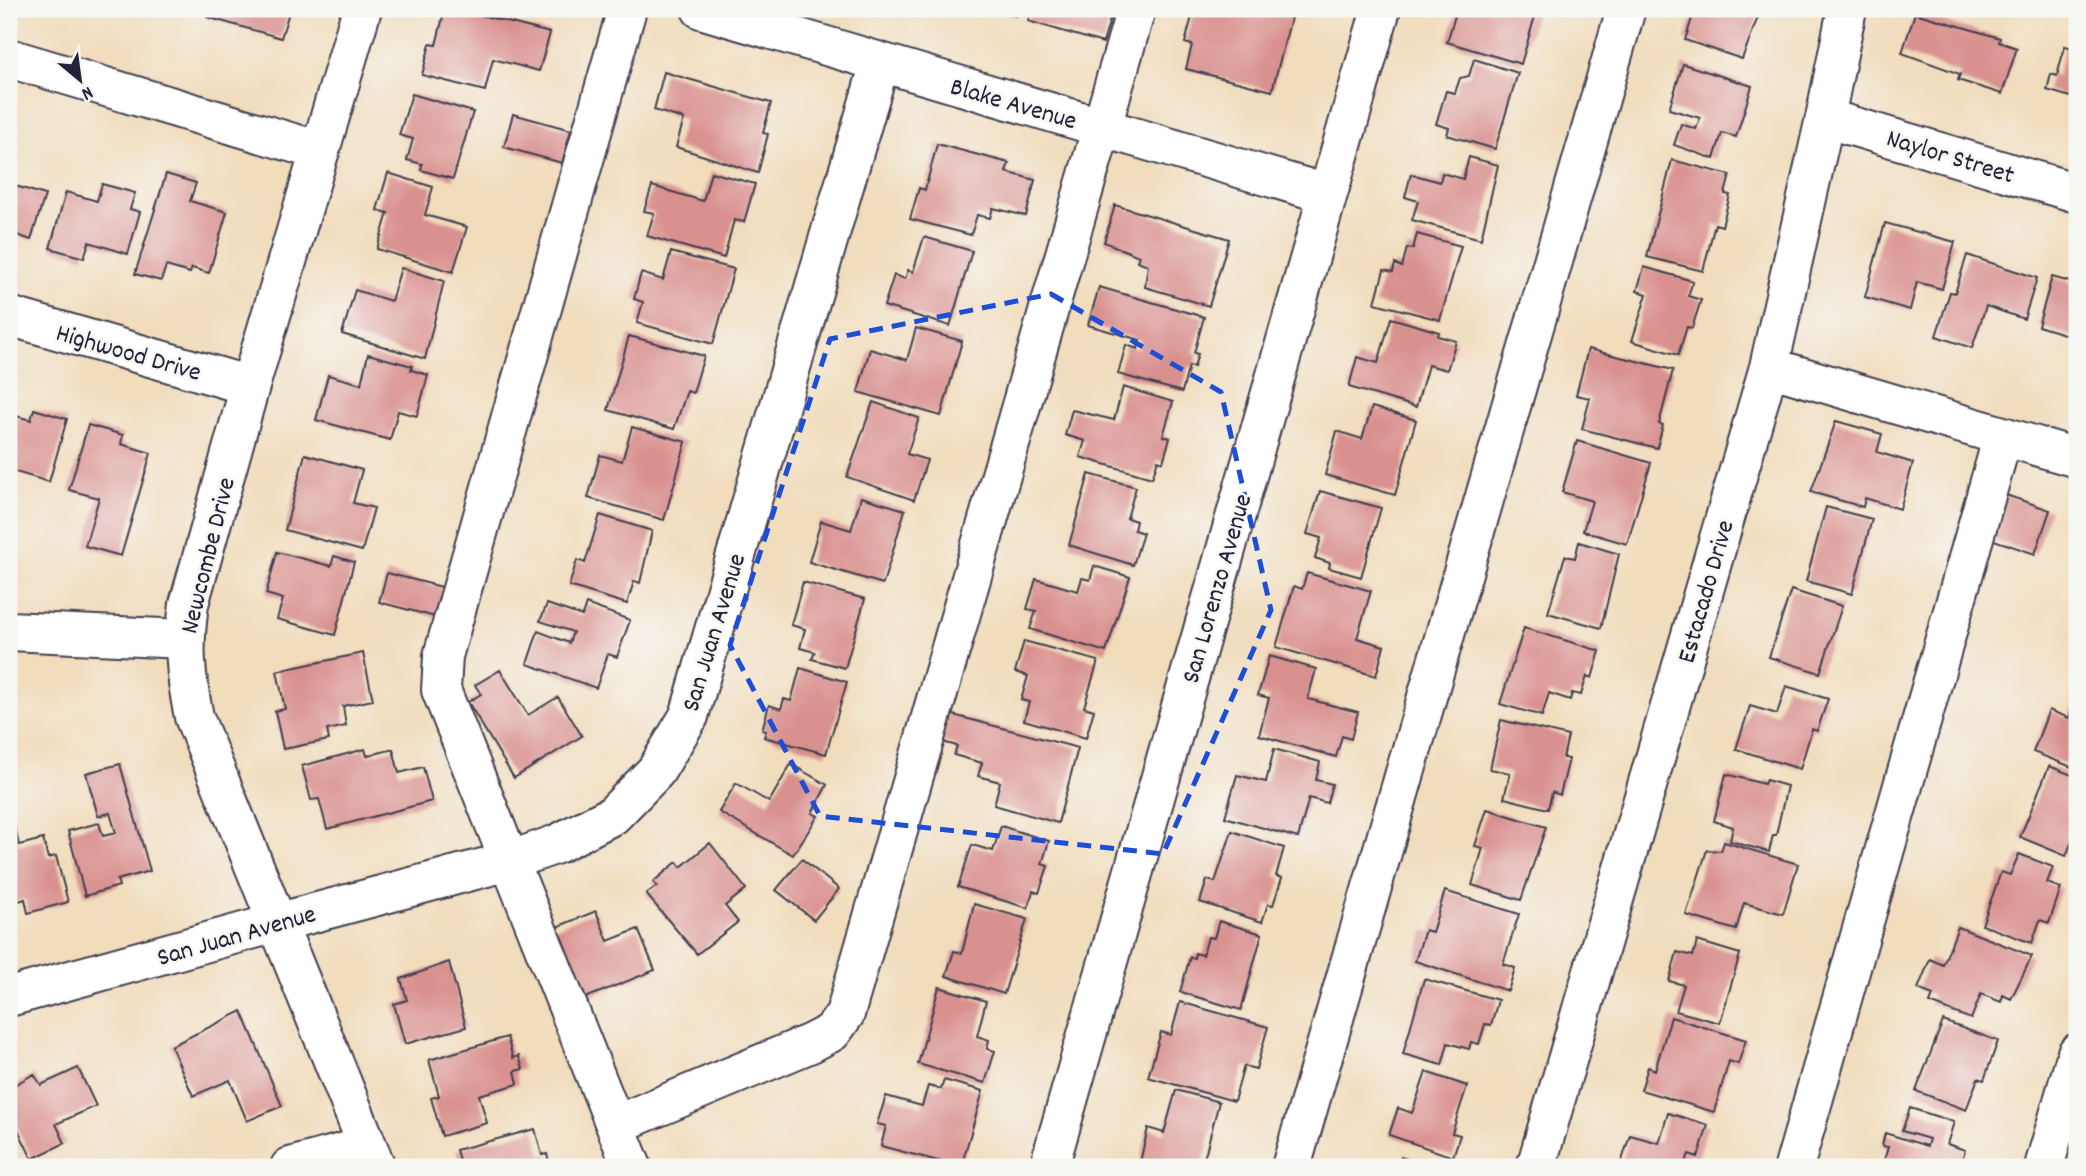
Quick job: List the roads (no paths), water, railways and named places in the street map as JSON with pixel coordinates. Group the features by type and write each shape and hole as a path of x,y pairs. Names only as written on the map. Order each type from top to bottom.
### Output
{"street":[{"name":"Newcombe Drive","path":"362,9 250,386 189,604 184,639 184,671 194,717 371,1156"},
{"path":"627,9 443,656 441,690 632,1167"},
{"name":"Blake Avenue","path":"701,9 1327,194"},
{"path":"615,1125 832,1032 845,1014 1136,9"},
{"name":"San Lorenzo Avenue","path":"1049,1167 1381,9"},
{"path":"1291,1167 1626,9"},
{"name":"Estacado Drive","path":"1536,1167 1769,367 1847,9"},
{"path":"9,58 320,151"},
{"name":"San Juan Avenue","path":"9,997 509,861 557,845 612,815 656,771 689,716 880,63"},
{"name":"Naylor Street","path":"1825,118 2077,193"},
{"name":"Highwood Drive","path":"9,317 250,386"},
{"path":"1769,367 2077,458"},
{"path":"1794,1167 2003,436"},
{"path":"9,631 184,639"},
{"path":"2044,1167 2077,1053"},
{"path":"290,1167 371,1156"}]}
